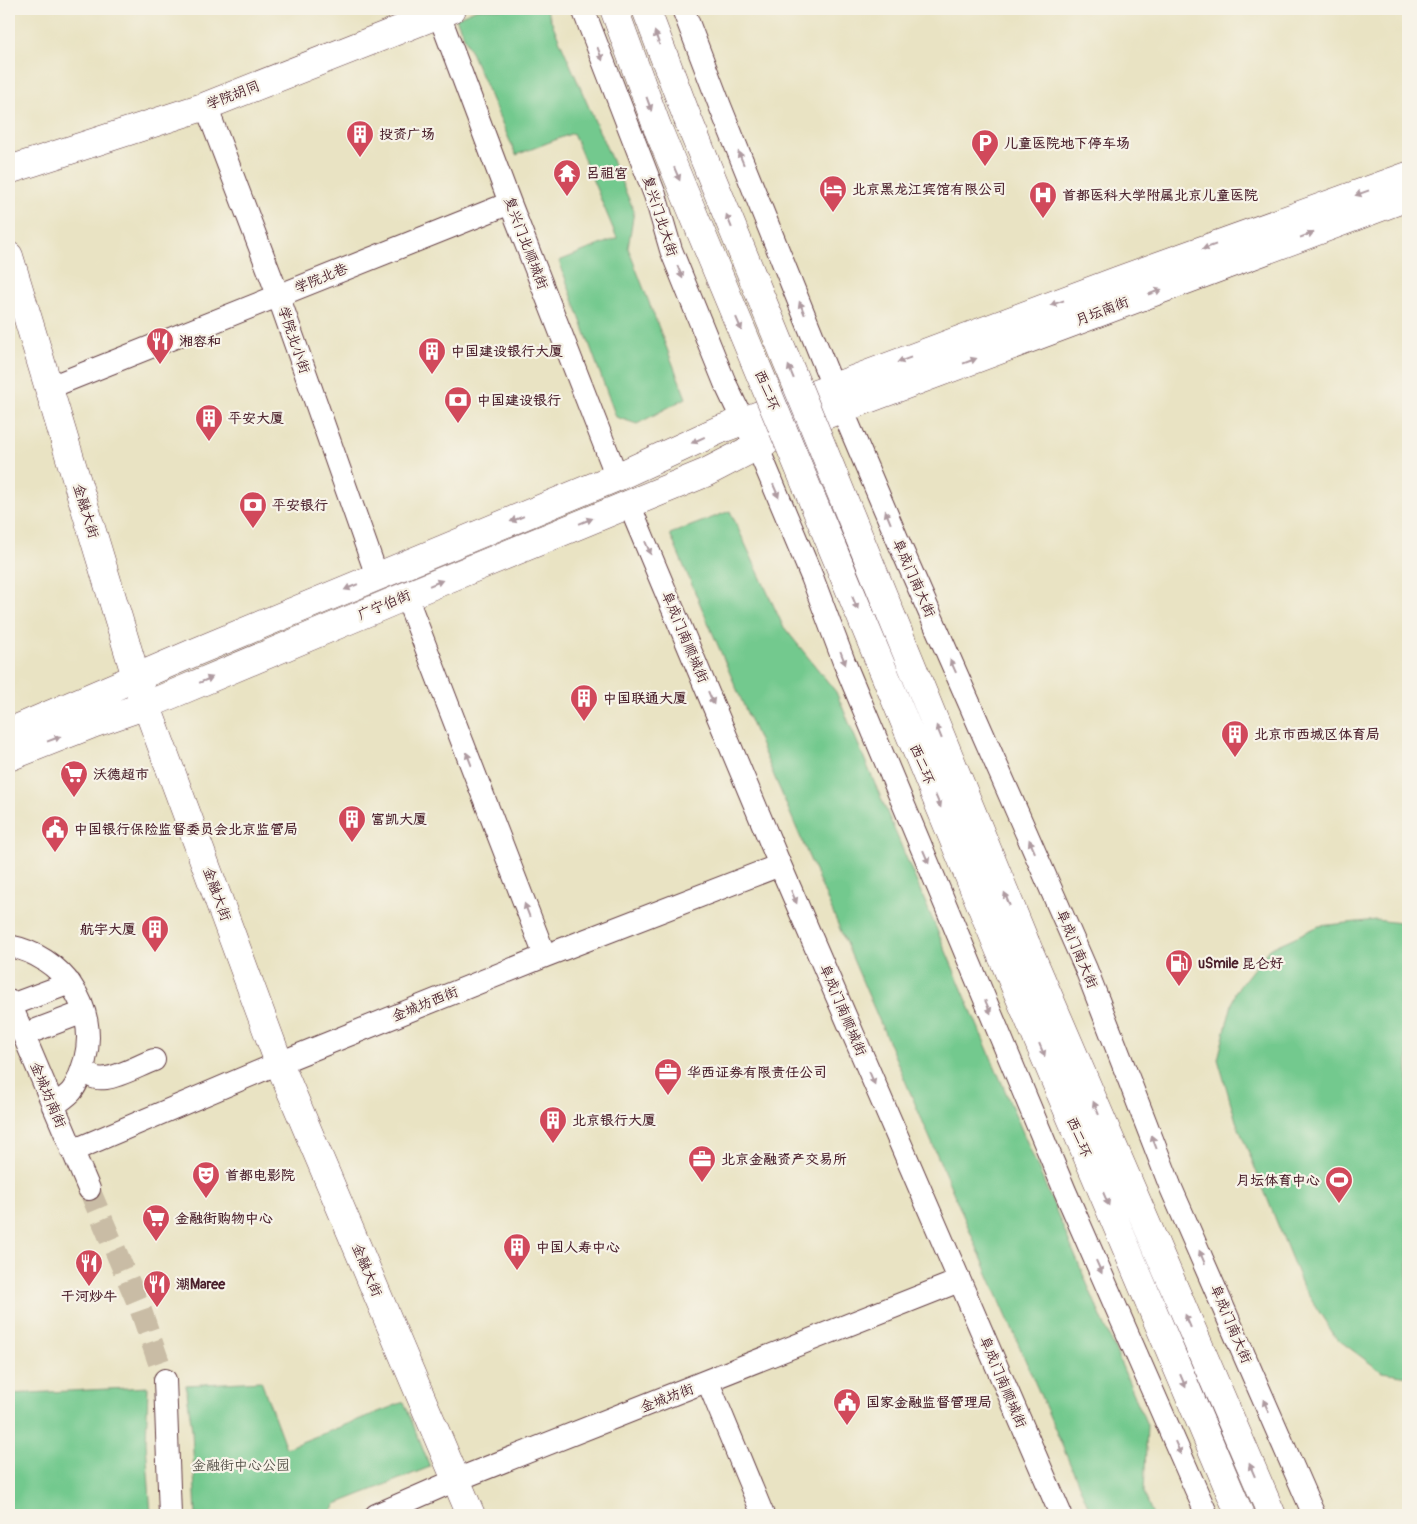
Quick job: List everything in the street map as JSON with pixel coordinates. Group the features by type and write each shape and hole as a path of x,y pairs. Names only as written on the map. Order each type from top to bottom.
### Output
{"main road":[{"name":"西二环","path":"614,9 658,128 998,947 1240,1515"},
{"name":"西二环","path":"646,9 687,117 1026,944 1272,1515"},
{"name":"学院胡同","path":"9,170 206,106 443,10"},
{"name":"月坛南街","path":"792,415 1119,280 1408,176"},
{"name":"月坛南街","path":"838,397 1408,197"},
{"name":"金融大街","path":"9,256 131,679"},
{"name":"金融大街","path":"9,297 131,679 274,1066 471,1515"},
{"name":"广宁伯街","path":"9,732 131,679 617,477 719,430 743,421 792,415"},
{"name":"广宁伯街","path":"9,757 141,707 705,474 757,446 792,415"}],"street":[{"name":"复兴门北大街","path":"583,9 655,195 671,250 726,383 743,421 757,446"},
{"path":"683,9 720,106 838,397"},
{"name":"复兴门北顺城街","path":"443,10 510,203 617,477"},
{"name":"学院北小街","path":"206,106 278,295 377,576"},
{"name":"学院北巷","path":"48,388 510,203"},
{"name":"阜成门南大街","path":"838,397 898,543 1086,969 1172,1188 1314,1515"},
{"path":"792,415 855,561"},
{"path":"757,446 812,577 848,671 1061,1182 1207,1515"},
{"name":"阜成门南顺城街","path":"629,504 780,865 1060,1515"},
{"path":"812,577 898,543"},
{"path":"406,596 545,956"},
{"name":"金城坊西街","path":"72,1151 274,1066 545,956 780,865"},
{"path":"9,946 36,954 58,970 78,995 84,1012 88,1031 84,1065 71,1092 53,1106"},
{"path":"13,1016 70,983"},
{"path":"13,1016 84,1012"},
{"name":"金城坊南街","path":"13,1016 89,1189"},
{"path":"84,1065 91,1077 100,1079 154,1060"},
{"name":"金城坊街","path":"376,1515 456,1480 708,1382 959,1281"},
{"path":"165,1380 170,1515"},
{"path":"708,1382 763,1515"}],"green space":[{"path":"477,9 546,9 634,211 628,248 686,398 637,424 616,417 559,261 617,238 573,133 516,155 456,18"},
{"path":"730,511 783,626 836,692 1147,1425 1144,1493 1153,1515 1092,1515 670,534"},
{"name":"月坛体育中心","path":"1376,920 1408,924 1408,1376 1382,1372 1336,1338 1303,1287 1236,1121 1218,1059 1235,992 1269,949 1319,926"},
{"name":"金融街中心公园","path":"261,1381 286,1448 404,1402 430,1467 336,1504 329,1515 196,1515 192,1430 186,1385"},
{"path":"148,1387 146,1443 151,1515 9,1515 9,1394"}],"tunnel":[{"path":"89,1189 140,1308 165,1380"}],"place":[{"name":"投资广场","path":"360,158"},
{"name":"儿童医院地下停车场","path":"985,167"},
{"name":"吕祖宫","path":"567,197"},
{"name":"北京黑龙江宾馆有限公司","path":"833,213"},
{"name":"首都医科大学附属北京儿童医院","path":"1043,219"},
{"name":"湘容和","path":"160,365"},
{"name":"中国建设银行大厦","path":"432,375"},
{"name":"中国建设银行","path":"458,424"},
{"name":"平安大厦","path":"209,442"},
{"name":"平安银行","path":"253,529"},
{"name":"中国联通大厦","path":"584,722"},
{"name":"北京市西城区体育局","path":"1235,758"},
{"name":"沃德超市","path":"74,798"},
{"name":"富凯大厦","path":"352,843"},
{"name":"中国银行保险监督委员会北京监管局","path":"55,853"},
{"name":"航宇大厦","path":"155,953"},
{"name":"uSmile 昆仑好","path":"1179,987"},
{"name":"华西证券有限责任公司","path":"668,1096"},
{"name":"北京银行大厦","path":"553,1144"},
{"name":"北京金融资产交易所","path":"702,1183"},
{"name":"首都电影院","path":"206,1199"},
{"name":"月坛体育中心","path":"1339,1204"},
{"name":"金融街购物中心","path":"156,1242"},
{"name":"中国人寿中心","path":"517,1271"},
{"name":"干河炒牛","path":"89,1287"},
{"name":"潮Maree","path":"157,1308"},
{"name":"国家金融监督管理局","path":"847,1426"}]}
